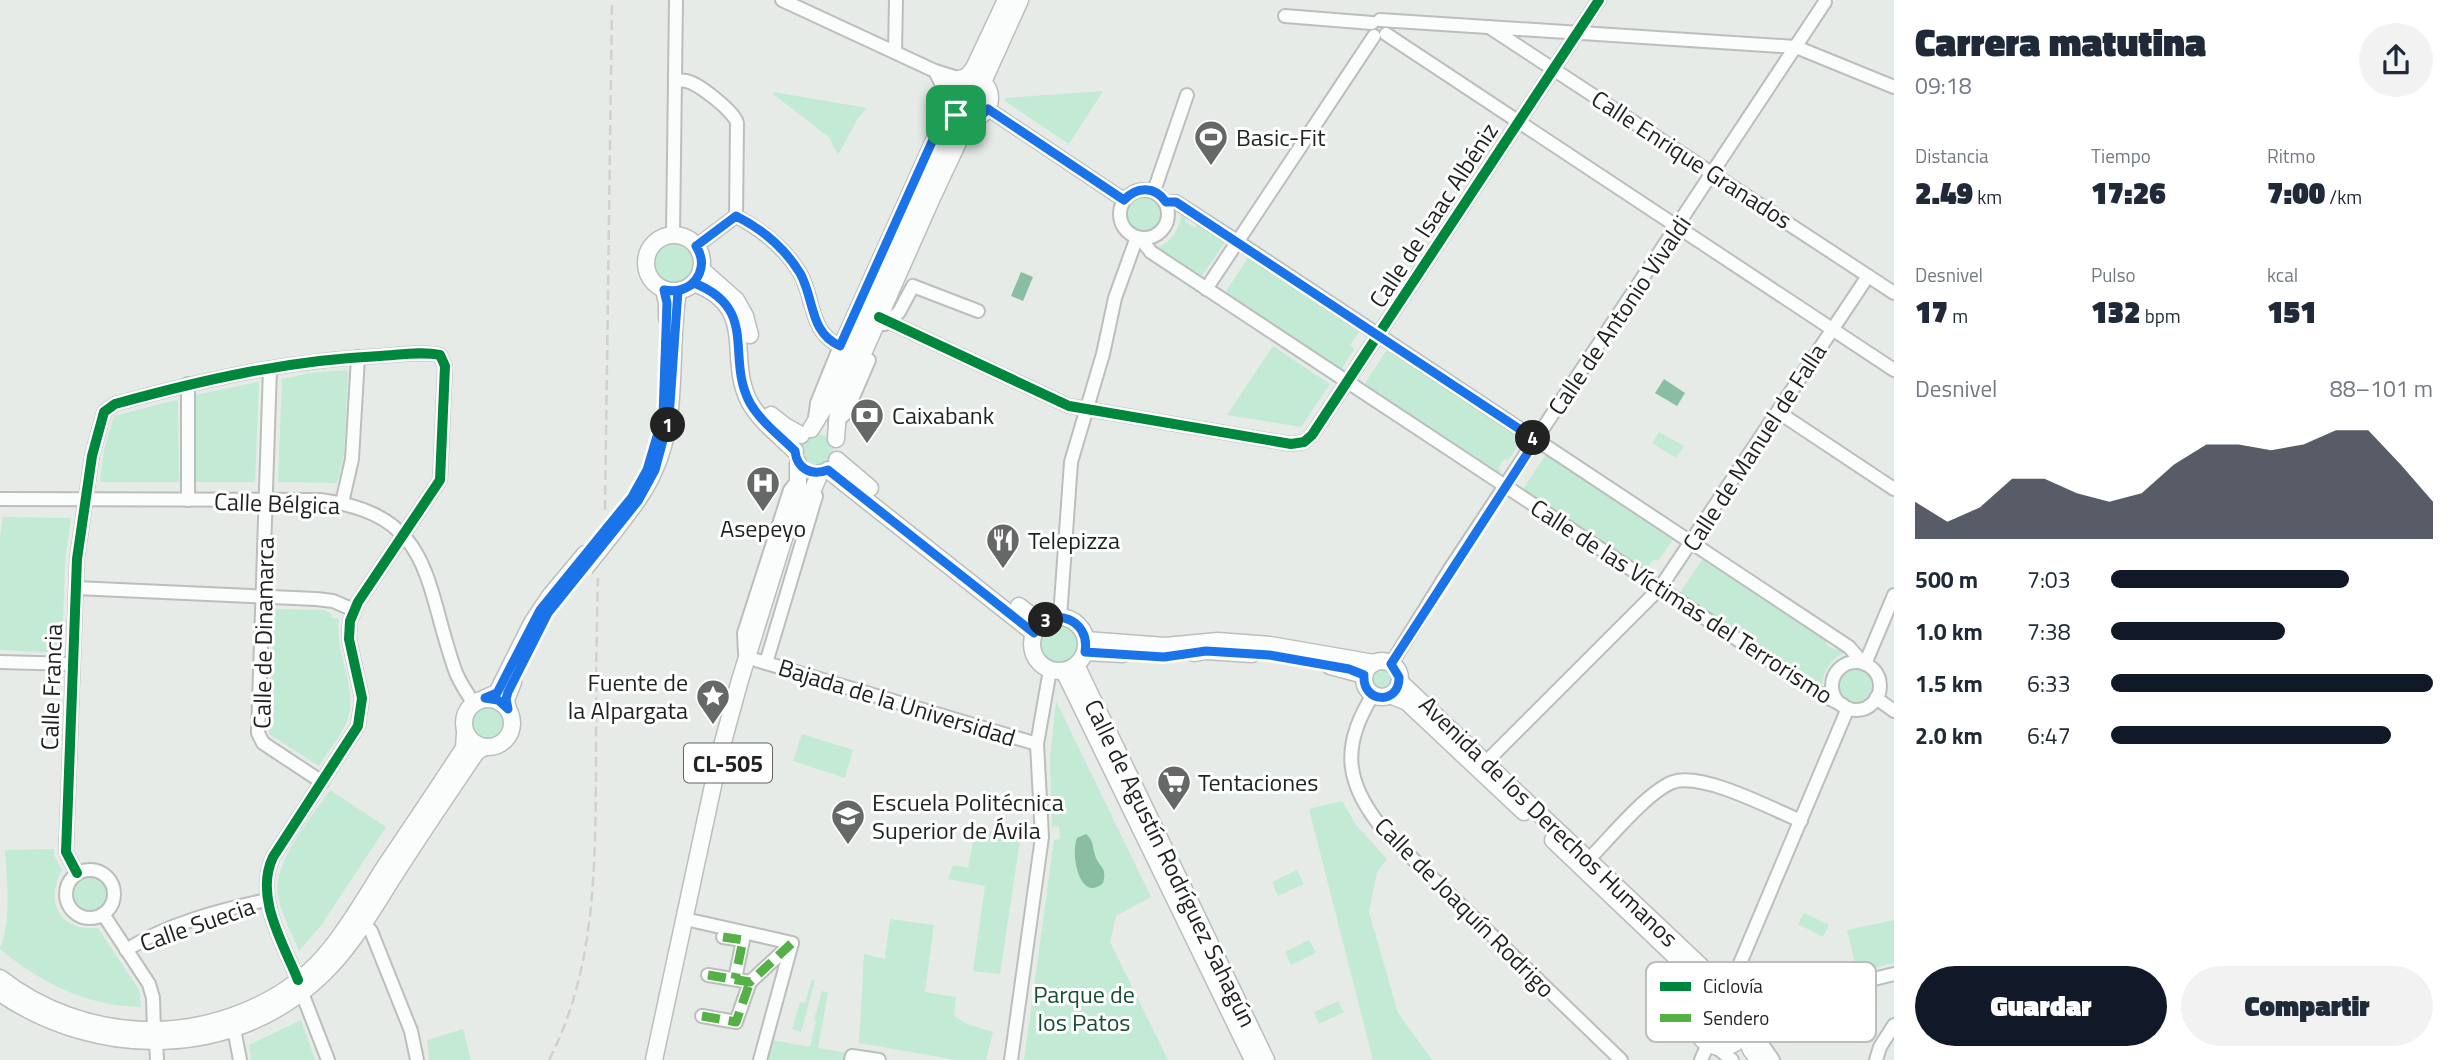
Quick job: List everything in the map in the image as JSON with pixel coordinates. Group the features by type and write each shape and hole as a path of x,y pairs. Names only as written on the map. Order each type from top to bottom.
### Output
{"main road":[{"name":"CL-505","path":"970,79 1006,0"},
{"name":"CL-505","path":"813,469 796,442 825,406 943,140 952,86 970,79 1020,0"},
{"path":"970,79 989,92 988,109"},
{"path":"950,104 961,118 973,119"},
{"name":"CL-505","path":"665,1060 730,755 798,493 813,469 839,449 836,431 838,410 883,318 954,150 973,119 988,109"},
{"path":"671,290 651,279 646,263 647,254 657,241 673,235 690,240 701,257 698,276"},
{"path":"671,290 698,276"},
{"path":"698,276 736,300 745,316 750,336 752,380 769,414 785,426 836,431"},
{"path":"698,276 728,307 740,337 742,382 750,403 762,420 813,469 1038,628"},
{"path":"0,978 24,995 66,1015 103,1026 184,1040 233,1029 271,1012 339,957 477,751 499,745 509,736 512,722 506,699 539,627 585,561 638,501 655,470 669,418 671,290"},
{"path":"0,993 36,1015 65,1028 113,1040 155,1036 231,1017 300,986 341,934 464,748 464,717 479,701 497,693 532,622 550,596 585,561"},
{"path":"1072,660 1077,624 1060,617 1050,618 1038,628 1032,648 1044,667 1072,660 1164,657 1206,651 1269,655 1349,669 1369,669"},
{"name":"Calle de Agustín Rodríguez Sahagún","path":"1072,660 1253,1060"},
{"name":"Calle de Agustín Rodríguez Sahagún","path":"1072,660 1266,1060"},
{"path":"1379,661 1391,664 1398,672 1400,682 1390,695 1373,695 1365,686 1369,669 1379,661"},
{"name":"CL-505","path":"654,1060 720,753 756,662"},
{"name":"Avenida de los Derechos Humanos","path":"1400,682 1697,962"},
{"name":"Avenida de los Derechos Humanos","path":"1390,695 1407,702 1681,962"},
{"path":"479,701 498,700 508,709"},
{"path":"466,733 473,743 485,747"},
{"path":"1750,1042 1751,1050 1759,1060"},
{"path":"1722,1049 1747,1060"}],"street":[{"path":"673,235 676,0"},
{"path":"895,52 896,0"},
{"name":"Calle de Isaac Albéniz","path":"883,318 1069,406 1291,444 1304,442 1312,435 1599,0"},
{"path":"789,1 935,71 970,79"},
{"name":"Calle de Antonio Vivaldi","path":"1391,664 1505,486 1825,2"},
{"path":"1285,16 1409,21 1796,47 1894,87"},
{"path":"1206,289 1387,25 1376,21"},
{"path":"1402,45 1400,32 1409,21"},
{"name":"Calle Enrique Granados","path":"1489,26 1894,293"},
{"path":"1380,35 1402,45 1894,370"},
{"path":"809,429 840,346 950,104 935,71"},
{"path":"675,80 694,84 736,118 736,216"},
{"path":"1154,191 1187,95"},
{"path":"988,109 1124,200"},
{"path":"1137,190 1154,191 1166,202 1169,216 1164,228 1153,237 1138,237 1123,225 1120,212 1124,200 1137,190"},
{"name":"Calle de las Víctimas del Terrorismo","path":"1166,202 1176,202 1238,242 1849,647 1864,663"},
{"path":"696,246 736,216"},
{"path":"736,216 766,233 783,251 800,274 822,333 828,340 840,346"},
{"path":"1060,617 1071,462 1103,354 1115,298 1138,237"},
{"name":"Calle de las Víctimas del Terrorismo","path":"1138,237 1151,252 1206,289 1820,694 1845,707"},
{"name":"Calle de Manuel de Falla","path":"1486,762 1660,588 1868,276"},
{"path":"883,318 899,312 913,286 978,311"},
{"path":"188,500 188,384 313,360 435,354 440,355 444,361 440,480 354,610 350,621 349,639 362,698 361,715 354,734 270,865 266,881 267,900 328,1060"},
{"path":"342,503 352,459 358,357"},
{"name":"Calle de Dinamarca","path":"270,368 259,737 263,743 322,782"},
{"name":"Calle Francia","path":"78,873 66,852 76,588 92,456 107,409 115,404 188,384"},
{"path":"1778,412 1894,489"},
{"name":"Calle Bélgica","path":"0,499 320,500 342,503 376,516 402,535 425,566 455,670 479,701"},
{"path":"76,588 326,599 354,610"},
{"path":"1864,663 1894,595"},
{"path":"1012,1060 1042,837 1037,744 1072,660"},
{"path":"0,662 73,664"},
{"name":"Bajada de la Universidad","path":"756,662 1037,744"},
{"path":"1864,663 1877,674 1880,682 1876,698 1873,703 1861,709 1845,707 1835,697 1834,676 1843,665 1864,663"},
{"name":"Calle de Joaquín Rodrigo","path":"1373,695 1354,732 1351,757 1354,782 1367,810 1386,833 1622,1060"},
{"path":"1876,698 1894,711"},
{"path":"1735,962 1801,821 1845,707"},
{"path":"1589,859 1656,792 1686,780 1704,781 1801,821"},
{"path":"85,870 101,873 112,885 113,901 103,914 96,917 81,916 70,906 66,892 72,878 78,873 85,870"},
{"name":"Calle Suecia","path":"126,950 153,934 228,909 267,900"},
{"path":"103,914 152,991 157,1060"},
{"path":"694,921 792,943"},
{"path":"363,923 371,931 411,1031 416,1060"},
{"path":"723,937 743,940 735,979"},
{"path":"702,1016 736,1022 750,982 792,943"},
{"path":"760,1060 792,943"},
{"path":"1876,980 1894,974"},
{"path":"708,975 750,982"},
{"path":"1876,1060 1880,1047 1894,1025"},
{"path":"233,1029 240,1060"},
{"path":"1760,1042 1773,1060"},
{"path":"1701,1060 1722,1049"},
{"path":"851,1060 852,1056 879,1060"}],"green space":[{"path":"969,84 979,88 983,98 979,108 969,112 959,108 955,98 959,88"},
{"path":"1103,91 1069,144 1005,101 1006,98"},
{"path":"774,92 867,108 858,118 838,155 829,137 773,94"},
{"path":"1144,194 1158,200 1164,214 1158,228 1144,234 1130,228 1124,214 1130,200"},
{"path":"1181,211 1188,216 1185,221 1195,228 1199,223 1225,242 1202,276 1157,248 1168,242 1175,233 1180,223"},
{"path":"673,242 688,248 694,263 688,278 673,284 658,278 652,263 658,248"},
{"path":"1249,256 1365,334 1359,332 1350,345 1354,349 1342,368 1338,368 1225,293"},
{"path":"1273,346 1330,384 1301,427 1227,415"},
{"path":"1388,348 1523,438 1508,460 1504,459 1498,468 1501,471 1498,474 1364,385"},
{"path":"346,370 344,454 337,483 278,482 282,379"},
{"path":"257,382 255,482 196,482 195,395"},
{"path":"176,400 179,482 100,482 104,450 114,416"},
{"path":"1659,432 1684,446 1676,458 1652,443"},
{"path":"817,434 828,439 833,450 828,461 817,466 806,461 801,450 806,439"},
{"path":"1547,453 1674,538 1658,561 1654,559 1648,567 1648,573 1523,489"},
{"path":"3,517 71,518 65,562 62,653 0,650 0,536"},
{"path":"1704,557 1828,640 1826,645 1846,651 1829,666 1822,687 1679,594"},
{"path":"274,609 324,610 332,614 331,617 339,619 338,632 350,706 342,731 319,766 269,734"},
{"path":"1059,623 1067,624 1073,629 1078,635 1078,651 1073,657 1067,662 1059,663 1051,662 1045,657 1040,651 1039,643 1040,635 1045,629 1051,624"},
{"path":"1856,666 1870,671 1875,685 1870,699 1856,704 1842,699 1837,685 1842,671"},
{"path":"1381,668 1389,671 1392,679 1389,687 1381,690 1373,687 1370,679 1373,671"},
{"name":"Parque de los Patos","path":"1056,701 1151,897 1116,916 1110,942 1168,1060 1024,1060 1054,840 1060,839 1059,826 1052,827 1050,758"},
{"path":"488,706 500,711 505,723 500,735 488,740 476,735 471,723 476,711"},
{"path":"802,734 853,750 845,778 793,761"},
{"path":"330,790 386,827 322,924 299,951 282,909 278,882 281,868 295,840"},
{"path":"1342,801 1356,825 1387,859 1377,872 1369,912 1398,1013 1432,1060 1373,1060 1309,809"},
{"path":"976,827 1020,840 1000,974 973,971 985,886 948,879 953,865 968,868"},
{"path":"54,849 54,855 62,870 55,893 59,912 65,920 74,925 98,928 139,990 141,1007 121,1006 83,997 48,982 0,949 7,912 5,850"},
{"path":"1297,870 1304,884 1278,896 1272,882"},
{"path":"91,877 103,882 108,894 103,906 91,911 79,906 74,894 79,882"},
{"path":"1804,913 1829,925 1823,937 1798,924"},
{"path":"890,919 934,925 925,992 956,997 954,1016 967,1024 993,1032 986,1060 957,1060 859,1043 864,954 885,959"},
{"path":"1894,920 1894,963 1876,967 1876,962 1855,962 1847,930"},
{"path":"1309,940 1316,953 1291,965 1285,952"},
{"path":"812,979 815,980 801,1032 792,1029 800,1002 805,1003"},
{"path":"822,991 828,992 818,1048 848,1053 845,1060 767,1060 772,1040 810,1047"},
{"path":"1338,1001 1344,1012 1319,1024 1314,1012"},
{"path":"301,1020 315,1060 251,1060 249,1045"},
{"path":"463,1029 471,1060 429,1060 427,1040"}],"shaded area":[{"path":"1021,272 1033,277 1023,301 1011,296"},
{"path":"1664,379 1685,393 1677,406 1655,393"},
{"path":"1086,834 1092,841 1096,859 1104,873 1103,883 1095,888 1088,887 1083,882 1076,865 1077,838"}],"railway":[{"path":"605,510 612,0"},
{"path":"549,1060 576,992 584,956 593,884 598,578"}],"marked path":[{"path":"723,937 743,940 735,979"},
{"path":"708,975 750,982 792,943"},
{"path":"702,1016 736,1022 750,982"}],"cycle path":[{"path":"879,317 1069,406 1291,444 1304,442 1312,435 1599,0"},
{"path":"77,873 66,852 77,559 92,456 104,412 115,404 148,395 279,367 346,358 418,353 440,355 445,366 440,480 358,602 350,621 349,639 362,698 358,726 273,857 268,872 267,888 273,920 298,980"}],"place":[{"name":"Basic-Fit","path":"1211,167"},
{"name":"Caixabank","path":"867,445"},
{"name":"Asepeyo","path":"763,513"},
{"name":"Telepizza","path":"1003,570"},
{"name":"Fuente de la Alpargata","path":"713,726"},
{"name":"Tentaciones","path":"1174,812"},
{"name":"Escuela Politécnica Superior de Ávila","path":"848,846"}],"route":[{"path":"956,115 949,104 840,346 828,340 818,327 811,299 800,274 766,233 736,216 696,246 702,263 699,277 687,289 678,291 669,418 655,470 638,501 551,608 539,627 508,692 508,709 498,700 485,698 497,693 540,610 632,497 647,470 663,416 667,303 664,290 687,289 694,283 717,296 728,307 740,337 739,362 742,382 750,403 762,420 795,451 802,468 813,473 828,470 1034,633 1041,623 1060,617 1072,620 1081,629 1086,640 1085,652 1164,657 1206,651 1269,655 1349,669 1364,675 1368,691 1378,697 1394,692 1400,682 1398,672 1391,664 1536,440 1176,202 1166,202 1158,193 1145,189 1137,190 1124,200 988,109 973,119 956,115"}]}
